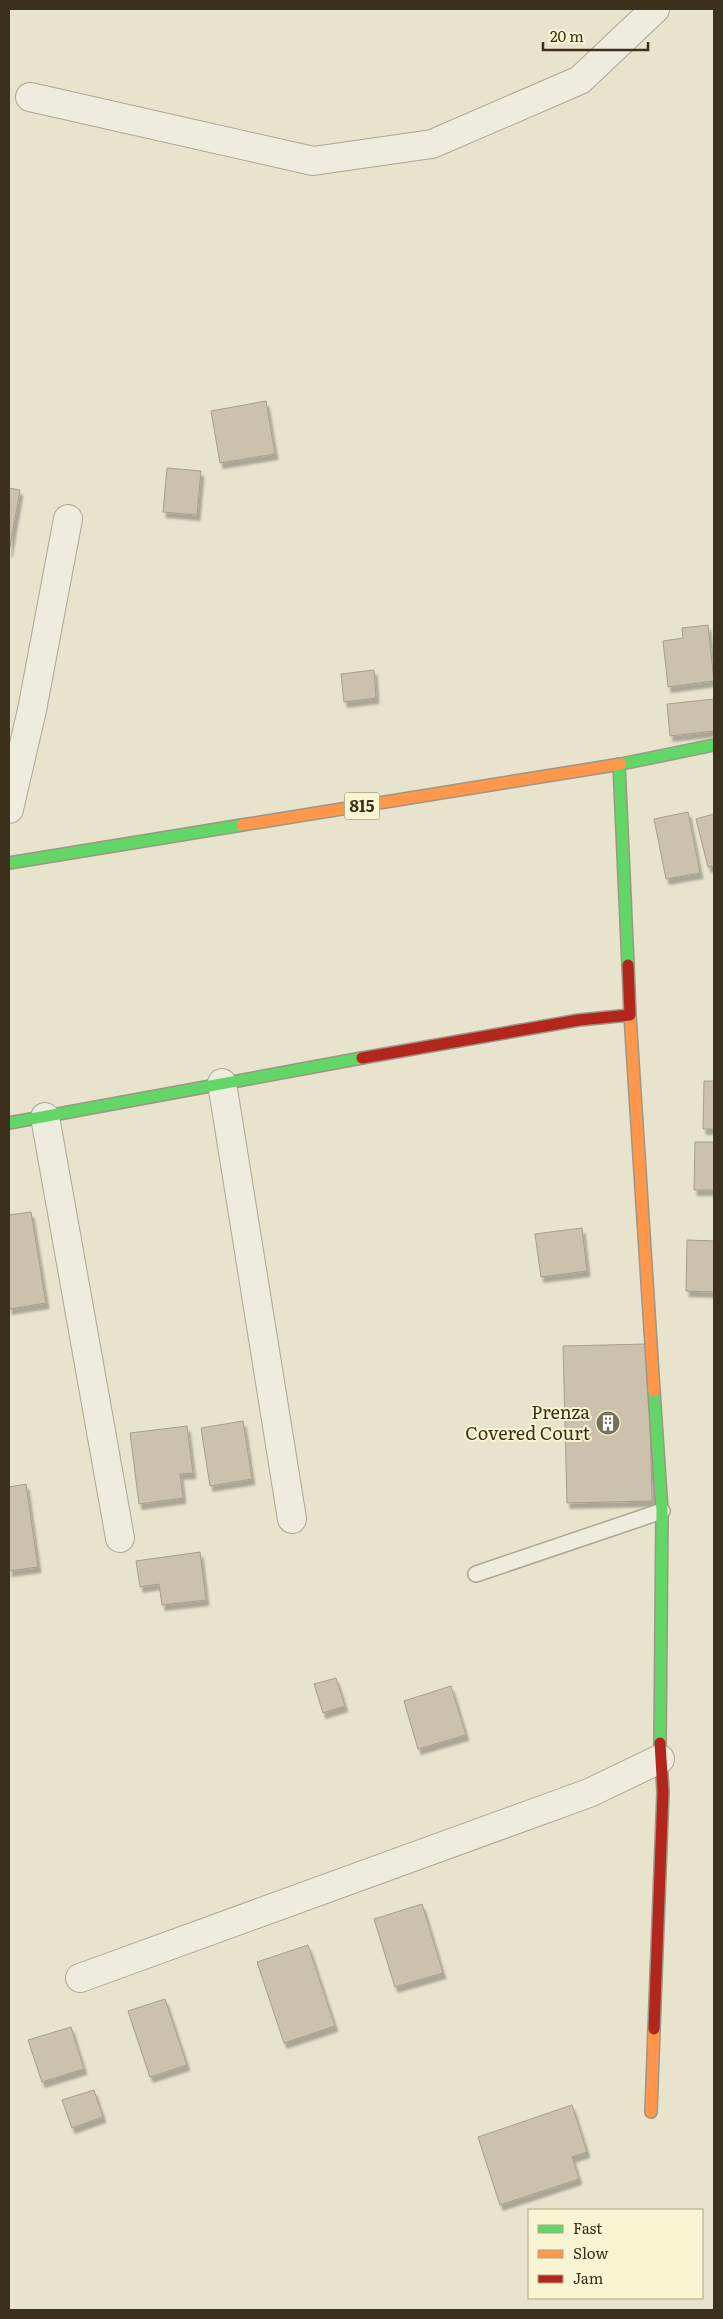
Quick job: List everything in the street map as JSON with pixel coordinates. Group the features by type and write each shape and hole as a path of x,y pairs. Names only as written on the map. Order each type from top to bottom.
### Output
{"street":[{"path":"30,97 313,161 432,144 580,80 655,9"},
{"path":"9,809 32,710 68,519"},
{"name":"815","path":"9,864 619,764 714,745"},
{"path":"619,764 630,1014 662,1511 660,1760 663,1792 651,2112"},
{"path":"9,1122 579,1020 630,1014"},
{"path":"222,1083 292,1519"},
{"path":"45,1117 120,1538"},
{"path":"80,1978 589,1793 660,1760"}],"lane":[{"path":"476,1574 662,1511"}],"building":[{"path":"266,401 275,454 220,463 211,411"},
{"path":"167,468 201,471 197,515 163,512"},
{"path":"9,488 20,490 9,552"},
{"path":"708,625 714,681 668,687 663,641 683,638 682,628"},
{"path":"374,670 376,698 344,702 341,674"},
{"path":"714,699 714,731 670,736 667,704"},
{"path":"688,812 700,873 666,879 654,819"},
{"path":"714,814 714,866 708,867 696,819"},
{"path":"704,1081 714,1081 714,1129 703,1129"},
{"path":"695,1142 714,1142 714,1190 694,1190"},
{"path":"31,1212 46,1303 9,1309 9,1215"},
{"path":"582,1228 587,1271 541,1277 535,1234"},
{"path":"687,1240 714,1241 714,1292 686,1291"},
{"name":"Prenza Covered Court","path":"648,1344 652,1501 567,1503 563,1346"},
{"path":"243,1421 252,1479 210,1486 201,1428"},
{"path":"187,1426 193,1473 180,1474 183,1498 139,1504 130,1433"},
{"path":"26,1484 38,1567 9,1571 9,1487"},
{"path":"200,1552 206,1600 162,1605 159,1584 140,1587 136,1561"},
{"path":"336,1678 345,1706 323,1713 314,1684"},
{"path":"451,1686 466,1735 418,1749 404,1701"},
{"path":"422,1904 443,1973 395,1987 374,1919"},
{"path":"308,1945 335,2026 284,2043 257,1962"},
{"path":"165,1999 187,2065 150,2077 128,2011"},
{"path":"71,2027 84,2069 42,2082 28,2040"},
{"path":"94,2090 103,2117 72,2128 62,2100"},
{"path":"572,2105 587,2152 572,2157 579,2179 500,2205 478,2137"}],"traffic: fast":[{"path":"621,764 714,745"},
{"path":"619,764 628,965"},
{"path":"9,863 242,825"},
{"path":"9,1123 362,1058"},
{"path":"654,1391 662,1511 660,1743"}],"traffic: slow":[{"path":"242,825 621,764"},
{"path":"630,1015 654,1391"},
{"path":"651,2112 654,2029"}],"traffic: jam":[{"path":"362,1058 579,1020 630,1015 628,965"},
{"path":"654,2029 663,1792 660,1743"}],"place":[{"name":"Prenza Covered Court","path":"608,1423"}]}
